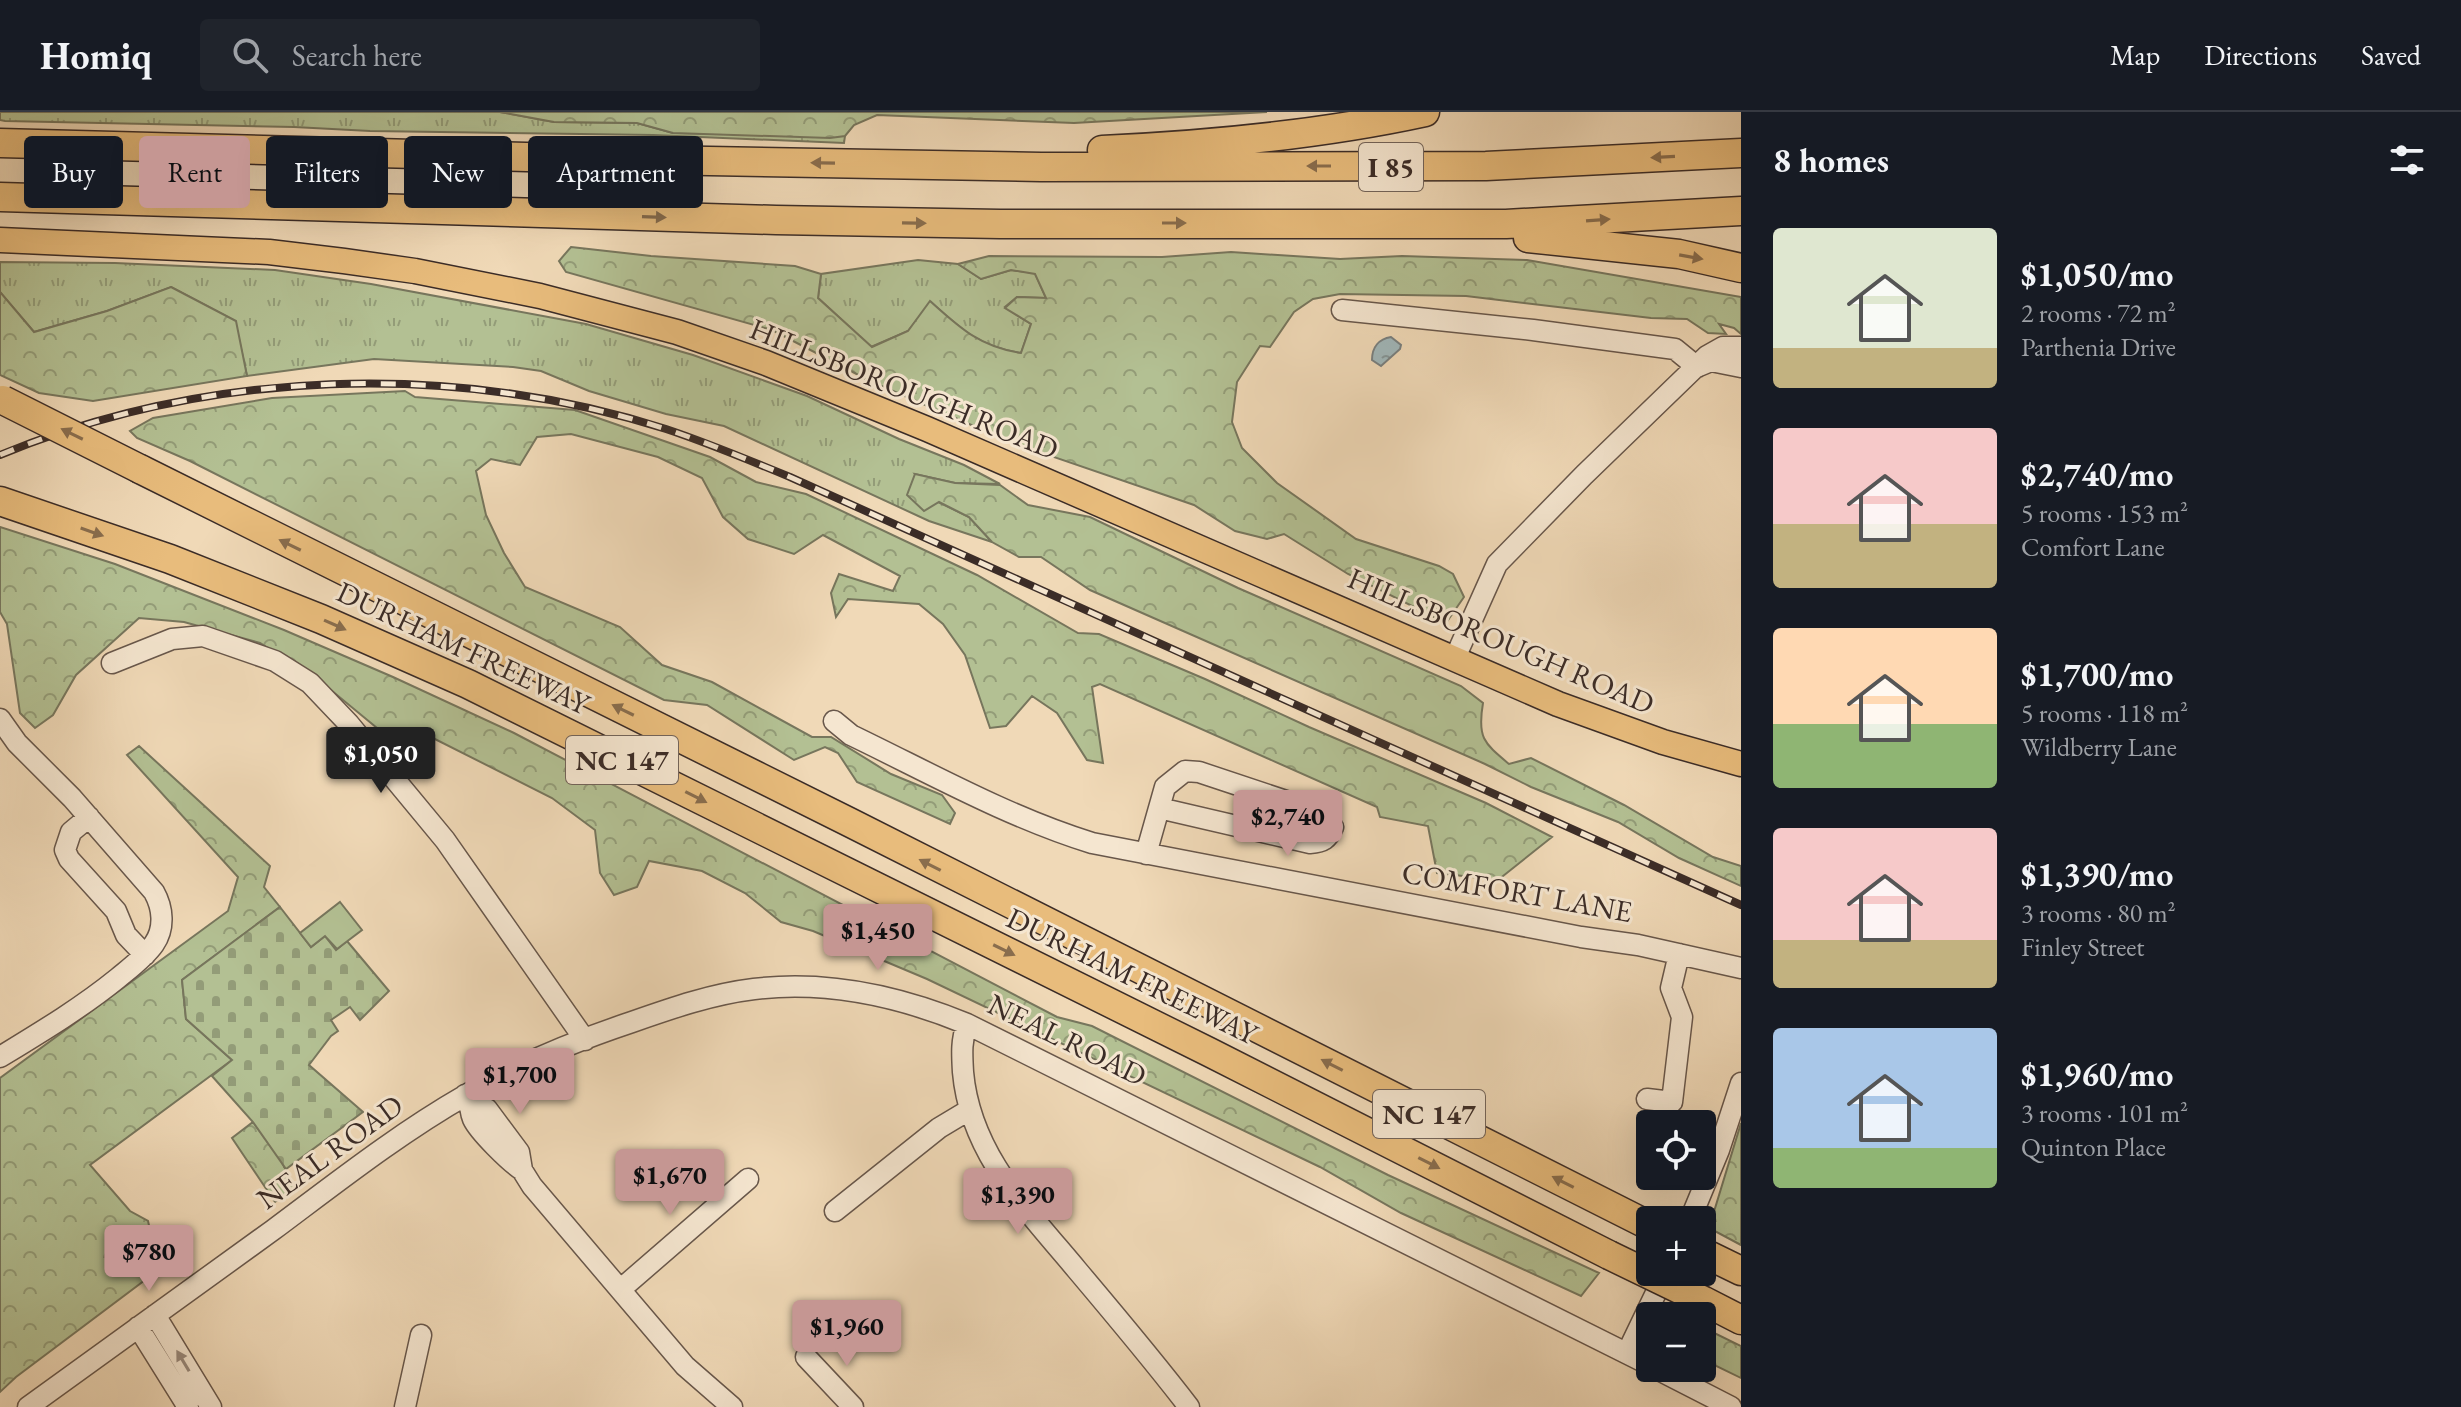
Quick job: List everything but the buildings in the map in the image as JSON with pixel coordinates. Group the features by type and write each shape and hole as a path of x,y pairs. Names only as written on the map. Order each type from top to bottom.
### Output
{"highway":[{"path":"1041,167 1085,150 1207,145 1317,132 1425,112"},
{"name":"I 85","path":"0,143 1041,167 1486,166 1741,153"},
{"name":"I 85","path":"0,197 1000,224 1558,222 1741,211"},
{"path":"1436,223 1530,239 1679,254 1741,268"},
{"name":"DURHAM FREEWAY","path":"1,400 849,822 1636,1219"},
{"name":"DURHAM FREEWAY","path":"9,504 184,564 321,619 468,684 1196,1045 1741,1320"}],"main road":[{"name":"HILLSBOROUGH ROAD","path":"0,240 269,252 344,261 415,271 540,296 677,332 766,363 927,429 1454,660 1609,724 1741,764"}],"street":[{"path":"1342,310 1675,349 1697,367"},
{"path":"1454,660 1497,564 1697,367 1719,348 1741,347"},
{"path":"1697,367 1711,361 1741,367"},
{"path":"112,663 172,639 203,636 275,661 310,683 349,724 445,840 585,1040"},
{"path":"0,719 17,743 89,817 154,892 162,906 155,943 145,955 81,1007 0,1057"},
{"name":"COMFORT LANE","path":"834,721 851,735 1054,832 1092,843 1741,968"},
{"path":"1146,854 1159,808 1165,787 1185,771 1199,772 1322,813 1333,827 1329,836 1321,842 1310,843 1159,808"},
{"path":"89,817 71,832 65,850 69,859 116,911 126,935 145,955"},
{"path":"1647,1099 1672,1102 1682,1017 1671,988 1679,954"},
{"name":"NEAL ROAD","path":"28,1407 381,1150 468,1099 505,1073 691,1002 774,987 805,986 900,1000 967,1024 1636,1358"},
{"path":"967,1024 961,1043 969,1110 977,1134 1021,1205 1161,1369 1189,1407"},
{"path":"1696,1206 1719,1150 1741,1083"},
{"path":"468,1099 473,1120 508,1160 522,1170 532,1186 685,1366 732,1407"},
{"path":"835,1211 939,1128 969,1110"},
{"path":"621,1289 748,1179"},
{"path":"1627,1353 1659,1286"},
{"path":"146,1321 188,1407"},
{"path":"146,1321 211,1407"},
{"path":"405,1407 421,1335"},
{"path":"806,1357 853,1407"},
{"name":"NEAL ROAD","path":"1682,1382 1731,1407"}],"green space":[{"path":"0,112 500,112 554,122 637,123 673,133 845,136 844,143 703,136 370,131 0,120"},
{"path":"500,112 1267,112 1074,123 877,115 854,125 845,136 830,138 673,133 637,123 554,122"},
{"path":"571,247 795,266 821,274 818,298 872,347 908,331 930,301 961,328 982,341 1021,353 1031,324 1005,308 1017,297 1046,298 1035,274 1011,270 981,279 958,264 989,256 1162,257 1231,252 1340,259 1402,256 1527,260 1741,297 1741,334 1734,328 1719,324 1726,334 1708,333 1687,319 1651,318 1466,296 1340,294 1313,299 1294,312 1270,347 1260,346 1237,382 1232,422 1242,448 1277,483 1356,539 1439,566 1453,574 1464,597 1446,623 1348,574 1284,534 1267,539 1235,531 1194,505 1013,443 870,381 772,330 566,272 559,261"},
{"path":"918,260 958,264 981,279 1011,270 1035,273 1046,298 1017,297 1005,307 1031,324 1021,353 982,341 931,302 908,331 871,347 818,298 821,274"},
{"path":"0,262 275,270 371,284 586,324 693,355 807,396 1000,484 955,483 915,474 938,502 969,517 992,542 929,521 724,426 666,414 589,391 541,371 374,359 247,376 235,321 171,287 107,311 34,332 0,292"},
{"path":"171,287 236,321 247,376 93,401 39,393 0,375 0,292 34,332 107,311"},
{"path":"405,391 415,397 575,410 710,457 756,482 806,494 977,575 1078,633 1099,634 1205,679 1486,803 1552,837 1498,880 1437,873 1428,826 1380,817 1377,807 1100,684 1092,687 1103,763 1087,760 1057,713 1032,696 1006,726 990,728 965,655 943,624 919,604 848,599 836,617 831,593 839,574 893,591 900,576 823,535 794,554 748,539 723,517 702,478 658,457 571,434 537,437 520,465 491,459 476,471 486,515 525,587 620,627 662,665 712,682 812,737 831,737 891,774 942,795 955,813 950,824 857,782 838,753 825,747 794,760 707,705 664,700 190,461 137,438 130,431 153,418 272,398"},
{"path":"915,474 955,483 1000,485 1028,505 1090,517 1238,588 1461,686 1483,703 1481,724 1484,739 1509,764 1531,758 1624,805 1713,857 1741,866 1741,886 1679,858 1618,822 1531,787 1090,590 1041,557 1019,557 992,542 969,517 939,502 924,511 907,495"},
{"path":"0,527 115,564 284,630 514,733 1057,1017 1092,1026 1388,1175 1599,1273 1581,1296 1401,1213 1320,1167 927,979 813,931 781,922 745,893 702,871 649,861 637,887 614,895 600,873 595,830 552,798 415,729 394,742 320,681 260,643 184,622 139,618 76,675 53,715 35,728 20,713 7,624 0,612"},
{"path":"139,746 270,866 264,887 280,907 182,980 186,1019 232,1060 90,1165 130,1211 148,1221 153,1243 173,1259 0,1392 0,1078 228,911 238,877 127,755"},
{"path":"340,902 362,930 337,949 325,936 311,947 300,933"},
{"path":"280,907 311,947 325,936 336,950 347,941 389,991 360,1020 350,1007 331,1020 338,1031 309,1065 363,1112 286,1169 253,1122 212,1076 232,1060 186,1019 182,980"},
{"path":"253,1122 279,1157 296,1189 275,1202 232,1138"},
{"path":"1741,1123 1741,1245 1716,1232 1716,1206"},
{"path":"1716,1334 1741,1346 1741,1378 1716,1366"}],"water":[{"path":"1391,337 1401,345 1400,349 1381,366 1372,360 1373,351 1380,342"}],"railway":[{"path":"0,455 80,426 162,405 245,391 330,384 416,385 500,392 584,407 666,429 790,477 1741,905"}]}
